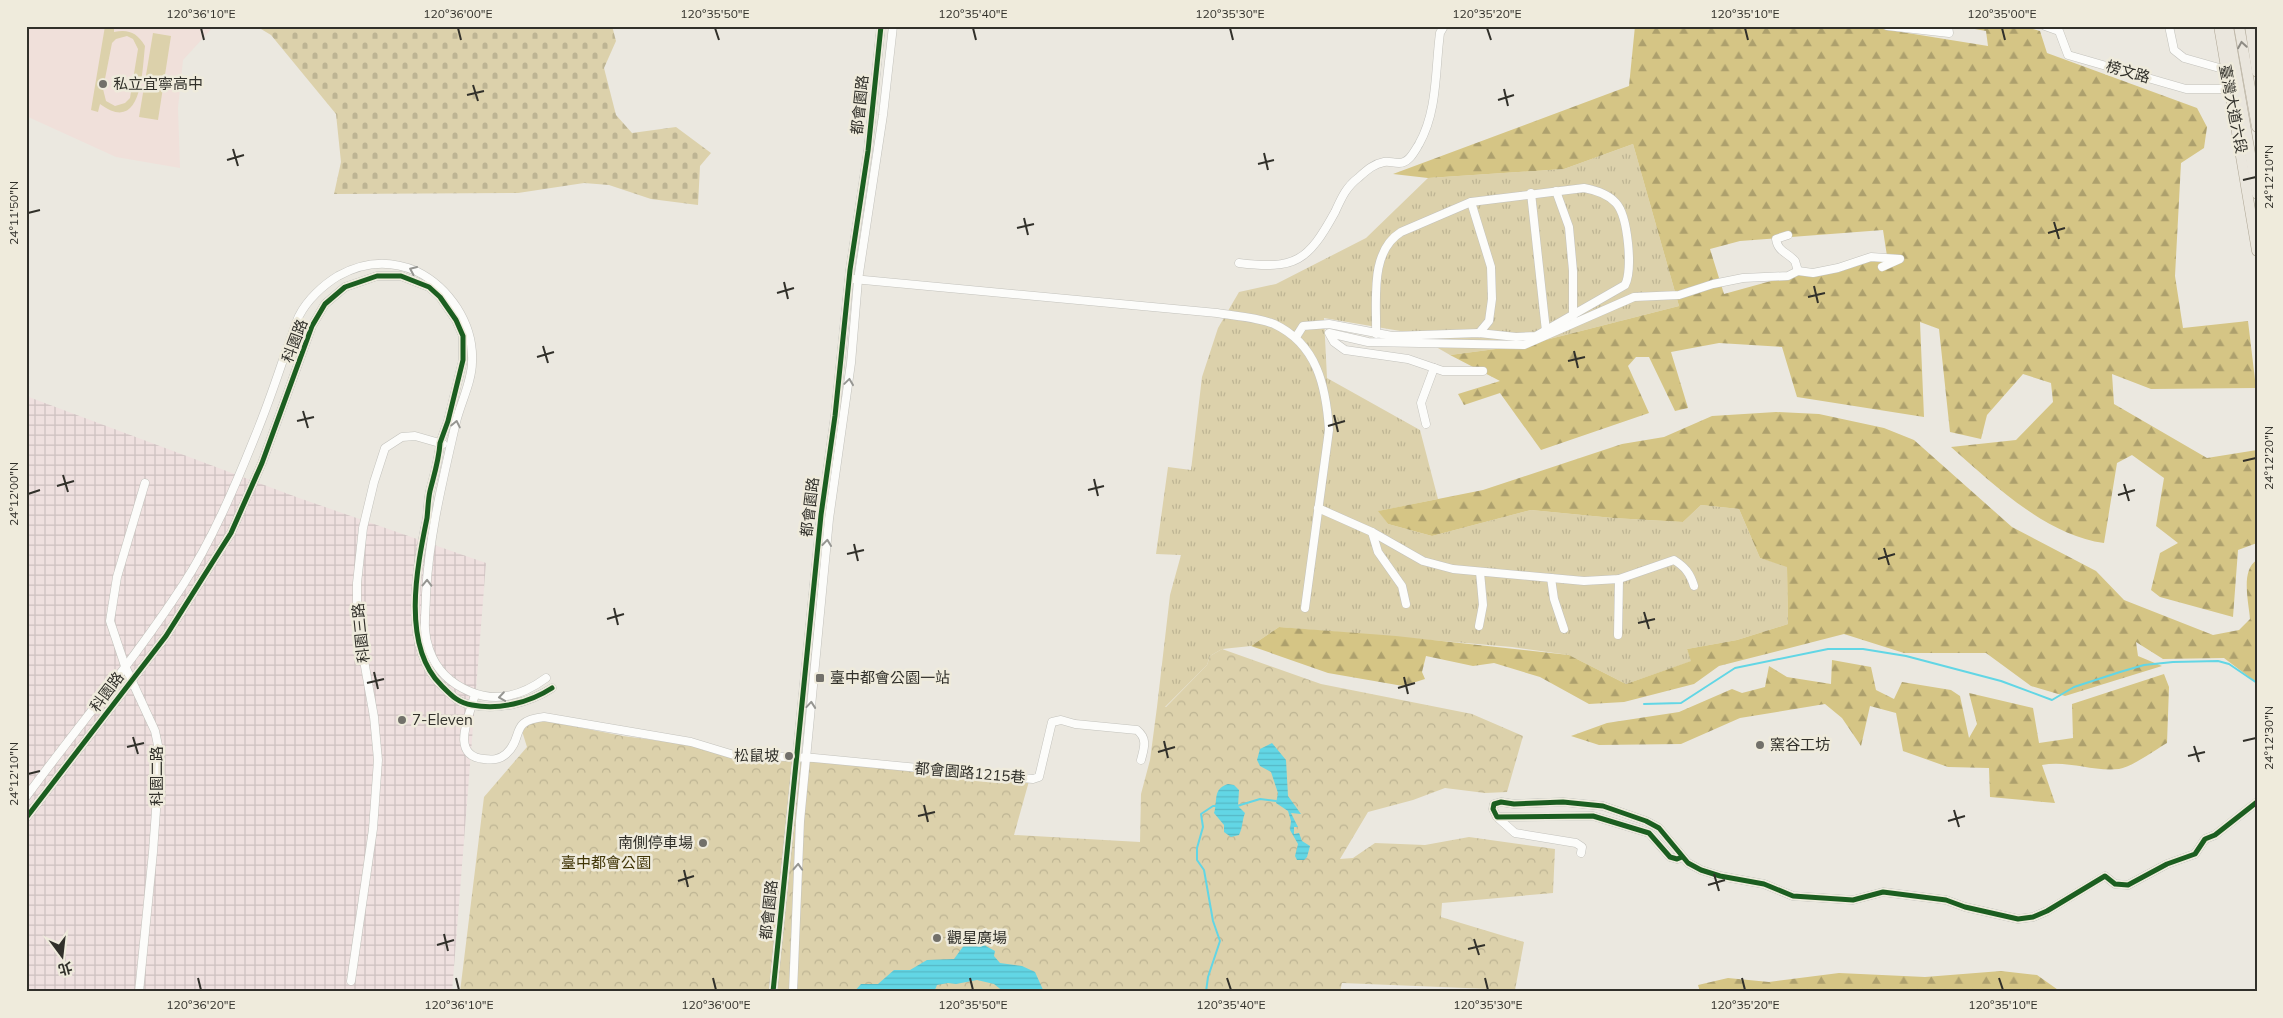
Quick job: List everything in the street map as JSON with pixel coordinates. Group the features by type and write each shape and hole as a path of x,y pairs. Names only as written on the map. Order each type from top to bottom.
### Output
{"main road":[{"name":"臺灣大道六段","path":"2219,26 2257,194"},
{"name":"臺灣大道六段","path":"2228,26 2230,71 2228,89 2240,142 2257,251"},
{"name":"臺灣大道六段","path":"2239,26 2253,69 2257,72"},
{"name":"臺灣大道六段","path":"2250,26 2257,127"}],"street":[{"name":"都會園路","path":"773,992 791,821 806,758 820,525 837,398 849,279 868,151 882,26"},
{"name":"都會園路","path":"793,992 800,822 829,518 851,363 858,280 883,115 893,26"},
{"path":"1239,263 1262,266 1286,265 1306,254 1318,242 1345,190 1355,180 1373,166 1385,162 1400,164 1410,160 1425,132 1430,114 1437,79 1440,33 1444,26"},
{"path":"1887,26 1949,33 1948,26"},
{"name":"榜文路","path":"2045,26 2059,31 2068,55 2186,89 2228,89"},
{"path":"2169,26 2174,50 2184,58 2230,71 2253,69"},
{"path":"1296,337 1303,326 1329,324 1376,334 1479,333 1516,337 1536,336 1625,285 1630,267 1626,232 1616,203 1605,195 1584,188 1531,193 1470,202 1401,232 1392,237 1384,247 1379,266 1376,334"},
{"path":"1556,191 1569,227 1573,271 1573,316"},
{"path":"1531,193 1546,331"},
{"path":"1470,202 1491,267 1492,299 1490,321 1479,333"},
{"path":"1788,235 1776,239 1781,252 1795,261 1798,271"},
{"path":"1483,371 1443,371 1408,359 1345,350 1334,342 1329,333 1368,342 1524,345 1634,297 1679,295 1713,284 1743,278 1788,276 1798,271 1813,273 1838,268 1870,257 1900,259 1882,267"},
{"name":"科園路","path":"26,797 125,666 185,582 212,532 254,440 300,315 324,286 337,277 362,266 386,263 406,267 427,276 440,286 464,319 471,341 473,364 456,422 452,446 444,465 432,531 423,622 428,647 436,665 456,686 475,694 502,698 517,694 546,678"},
{"name":"科園路","path":"26,818 166,636 232,533 262,463 312,326 325,304 345,287 377,276 402,276 429,287 440,297 456,320 463,336 463,360 448,421 440,443 440,456 429,493 417,572 418,637 428,670 456,699 472,705 496,707 519,703 544,694 552,688"},
{"path":"849,279 1217,313 1272,323 1296,337 1318,368 1328,404 1330,430 1306,608"},
{"path":"1426,424 1421,403 1434,368"},
{"name":"科園三路","path":"351,981 372,829 378,760 374,717 358,621 357,583 362,534 374,482 385,448 402,436 415,436 452,446"},
{"name":"科園二路","path":"139,992 153,852 160,754 155,731 125,666 110,621 117,577 145,483"},
{"path":"1318,508 1372,532 1423,561 1453,569 1584,581 1619,579 1674,560 1684,566 1690,574 1694,586"},
{"path":"1372,532 1378,552 1402,586 1406,604"},
{"path":"1479,626 1483,605 1480,572"},
{"path":"1551,578 1554,599 1564,629"},
{"path":"1618,635 1619,579"},
{"path":"475,694 463,729 466,747 480,759 496,760 502,757 508,752 518,729 529,718 544,717 691,742 734,754 806,758"},
{"name":"都會園路1215巷","path":"806,758 1033,779 1040,776 1052,722 1061,720 1075,724 1137,730 1142,733 1146,743 1141,760"},
{"path":"1581,853 1582,847 1576,843 1515,833 1497,817 1492,809 1494,804 1501,802 1514,804 1592,804 1646,821 1659,828 1688,863 1701,870 1720,876 1764,884 1793,896 1853,900 1883,892 1946,900 1965,907 2018,919 2033,917 2047,912 2105,876 2115,884 2128,885 2167,864 2195,854 2205,839 2215,835 2257,802"},
{"path":"1497,817 1593,816 1649,833 1670,857 1677,859 1682,857"},
{"path":"791,821 800,822"},
{"path":"778,943 794,945"}],"shaded area":[{"name":"私立宜寧高中","path":"26,26 214,26 183,60 178,108 180,168 116,157 26,116"},
{"path":"26,396 299,498 486,563 452,992 26,992"}],"green space":[{"path":"105,26 114,26 114,32 124,31 136,35 145,46 141,84 132,106 124,112 114,111 100,104 98,112 91,110","holes":["127,36 133,39 138,49 130,98 125,103 115,106 106,101 103,89 112,43 116,39"]},
{"path":"256,26 612,26 616,41 604,68 616,115 632,133 676,127 711,153 700,166 698,205 651,199 609,185 584,183 518,193 334,194 341,162 336,114 271,35"},
{"path":"1635,26 1864,26 1988,46 1986,31 1958,26 2022,26 2040,31 2047,53 2197,108 2207,127 2204,148 2181,163 2175,276 2183,328 2248,321 2256,388 2151,389 2112,374 2114,404 2207,458 2257,450 2257,543 2238,550 2233,617 2160,597 2151,590 2160,553 2178,543 2156,526 2164,478 2132,455 2117,463 2104,543 2062,530 2041,519 2003,492 1951,447 2016,440 2053,402 2051,383 2023,374 1987,415 1981,439 1950,432 1939,329 1920,322 1924,417 1797,397 1782,347 1719,343 1671,352 1688,408 1675,411 1649,357 1636,357 1628,366 1649,413 1541,450 1500,393 1464,405 1458,394 1500,381 1450,355 1526,345 1679,306 1633,144 1564,169 1428,178 1393,174 1629,86","holes":["1883,230 1887,256 1849,267 1785,277 1724,294 1710,249 1740,241"]},
{"path":"153,33 171,36 158,120 139,117"},
{"path":"1633,144 1679,306 1526,345 1450,355 1412,333 1324,318 1327,378 1420,430 1438,499 1379,511 1388,524 1432,536 1531,510 1613,518 1683,522 1701,505 1739,509 1760,558 1787,566 1788,624 1737,640 1687,649 1692,661 1626,684 1569,655 1512,647 1279,627 1251,646 1222,649 1210,656 1207,665 1165,707 1157,707 1170,595 1181,555 1156,554 1168,467 1191,470 1202,377 1218,328 1239,292 1276,284 1366,238 1428,178 1564,169"},
{"path":"1776,412 1819,414 1884,428 1914,440 2012,527 2096,571 2124,600 2213,635 2239,630 2250,619 2247,579 2252,565 2257,560 2257,683 2224,658 2163,659 2136,642 2138,656 2162,666 2065,696 2031,686 1986,653 1904,653 1844,634 1719,666 1694,684 1624,702 1589,704 1540,677 1494,663 1473,666 1426,656 1422,672 1425,679 1403,686 1328,673 1251,646 1279,627 1396,636 1569,655 1626,684 1691,661 1687,649 1737,640 1788,624 1787,567 1760,558 1739,509 1701,505 1683,522 1613,518 1531,510 1432,536 1388,524 1378,511 1483,490 1622,444 1664,437 1712,416"},
{"name":"臺中都會公園","path":"1222,649 1321,684 1472,714 1523,736 1507,792 1485,793 1445,788 1413,800 1368,812 1340,859 1353,858 1375,843 1425,845 1469,837 1555,849 1553,893 1442,903 1441,917 1524,942 1515,990 1342,983 1340,992 460,992 484,797 527,747 522,731 532,722 542,720 623,736 691,745 735,757 811,760 1029,781 1014,835 1140,842 1141,794 1150,760 1157,707 1166,707 1207,665 1210,656"},
{"path":"1832,660 1871,667 1876,690 1894,699 1902,682 1951,690 1960,696 1969,738 1977,724 1969,693 2033,708 2039,743 2073,738 2072,704 2164,674 2169,687 2167,743 2137,762 2119,769 2100,769 2061,764 2042,765 2055,803 1990,797 1989,768 1948,767 1903,751 1896,713 1870,706 1861,746 1842,718 1825,704 1740,718 1681,744 1599,745 1571,736 1607,723 1679,712 1732,689 1742,693 1765,687 1769,666 1787,677 1831,684"},
{"path":"2001,971 2037,975 2061,992 1700,992 1698,985 1728,978 1769,982 1839,973 1925,977"}],"water":[{"path":"1272,743 1286,760 1288,796 1301,814 1291,813 1298,827 1294,827 1294,834 1299,833 1302,841 1310,846 1307,857 1304,860 1297,860 1295,856 1298,844 1290,830 1291,821 1288,811 1276,803 1278,793 1271,772 1260,766 1257,760 1260,749"},
{"path":"1228,784 1234,785 1239,790 1238,806 1245,813 1239,835 1231,837 1224,832 1224,825 1214,813 1216,796 1223,786"},
{"path":"965,944 984,945 995,951 994,956 1000,963 1022,966 1035,972 1044,992 1004,992 994,984 977,980 937,985 934,992 854,992 861,984 878,984 894,970 910,970 927,960 954,959"}],"waterway":[{"path":"1644,704 1681,703 1735,668 1828,649 1863,649 1906,656 2001,681 2052,700 2074,687 2120,672 2144,665 2173,662 2218,661 2229,664 2257,683"},
{"path":"1237,806 1260,799 1276,801"},
{"path":"1206,992 1208,977 1220,941 1213,921 1204,870 1197,860 1197,848 1203,827 1201,814 1213,806 1217,806"}],"cycle path":[{"path":"773,992 821,515 835,416 850,270 868,151 881,26"},
{"path":"26,818 166,636 231,533 262,463 312,326 325,304 345,287 377,276 401,276 429,287 440,297 456,320 463,336 463,360 448,421 440,443 429,494 427,518 416,582 416,628 421,649 429,668 441,685 452,695 472,705 493,707 514,704 534,698 552,688"},
{"path":"1682,857 1677,859 1670,857 1649,833 1593,816 1497,817 1493,809 1494,804 1501,802 1514,804 1563,802 1603,806 1646,821 1659,828 1688,863 1701,870 1720,876 1764,884 1793,896 1853,900 1883,892 1946,900 1965,907 2018,919 2033,917 2047,911 2105,876 2115,884 2128,885 2167,864 2195,854 2205,839 2215,835 2257,802"}],"place":[{"name":"私立宜寧高中","path":"103,84"},
{"name":"臺中都會公園一站","path":"820,678"},
{"name":"7-Eleven","path":"402,720"},
{"name":"窯谷工坊","path":"1760,745"},
{"name":"松鼠坡","path":"789,756"},
{"name":"南側停車場","path":"703,843"},
{"name":"觀星廣場","path":"937,938"}]}
